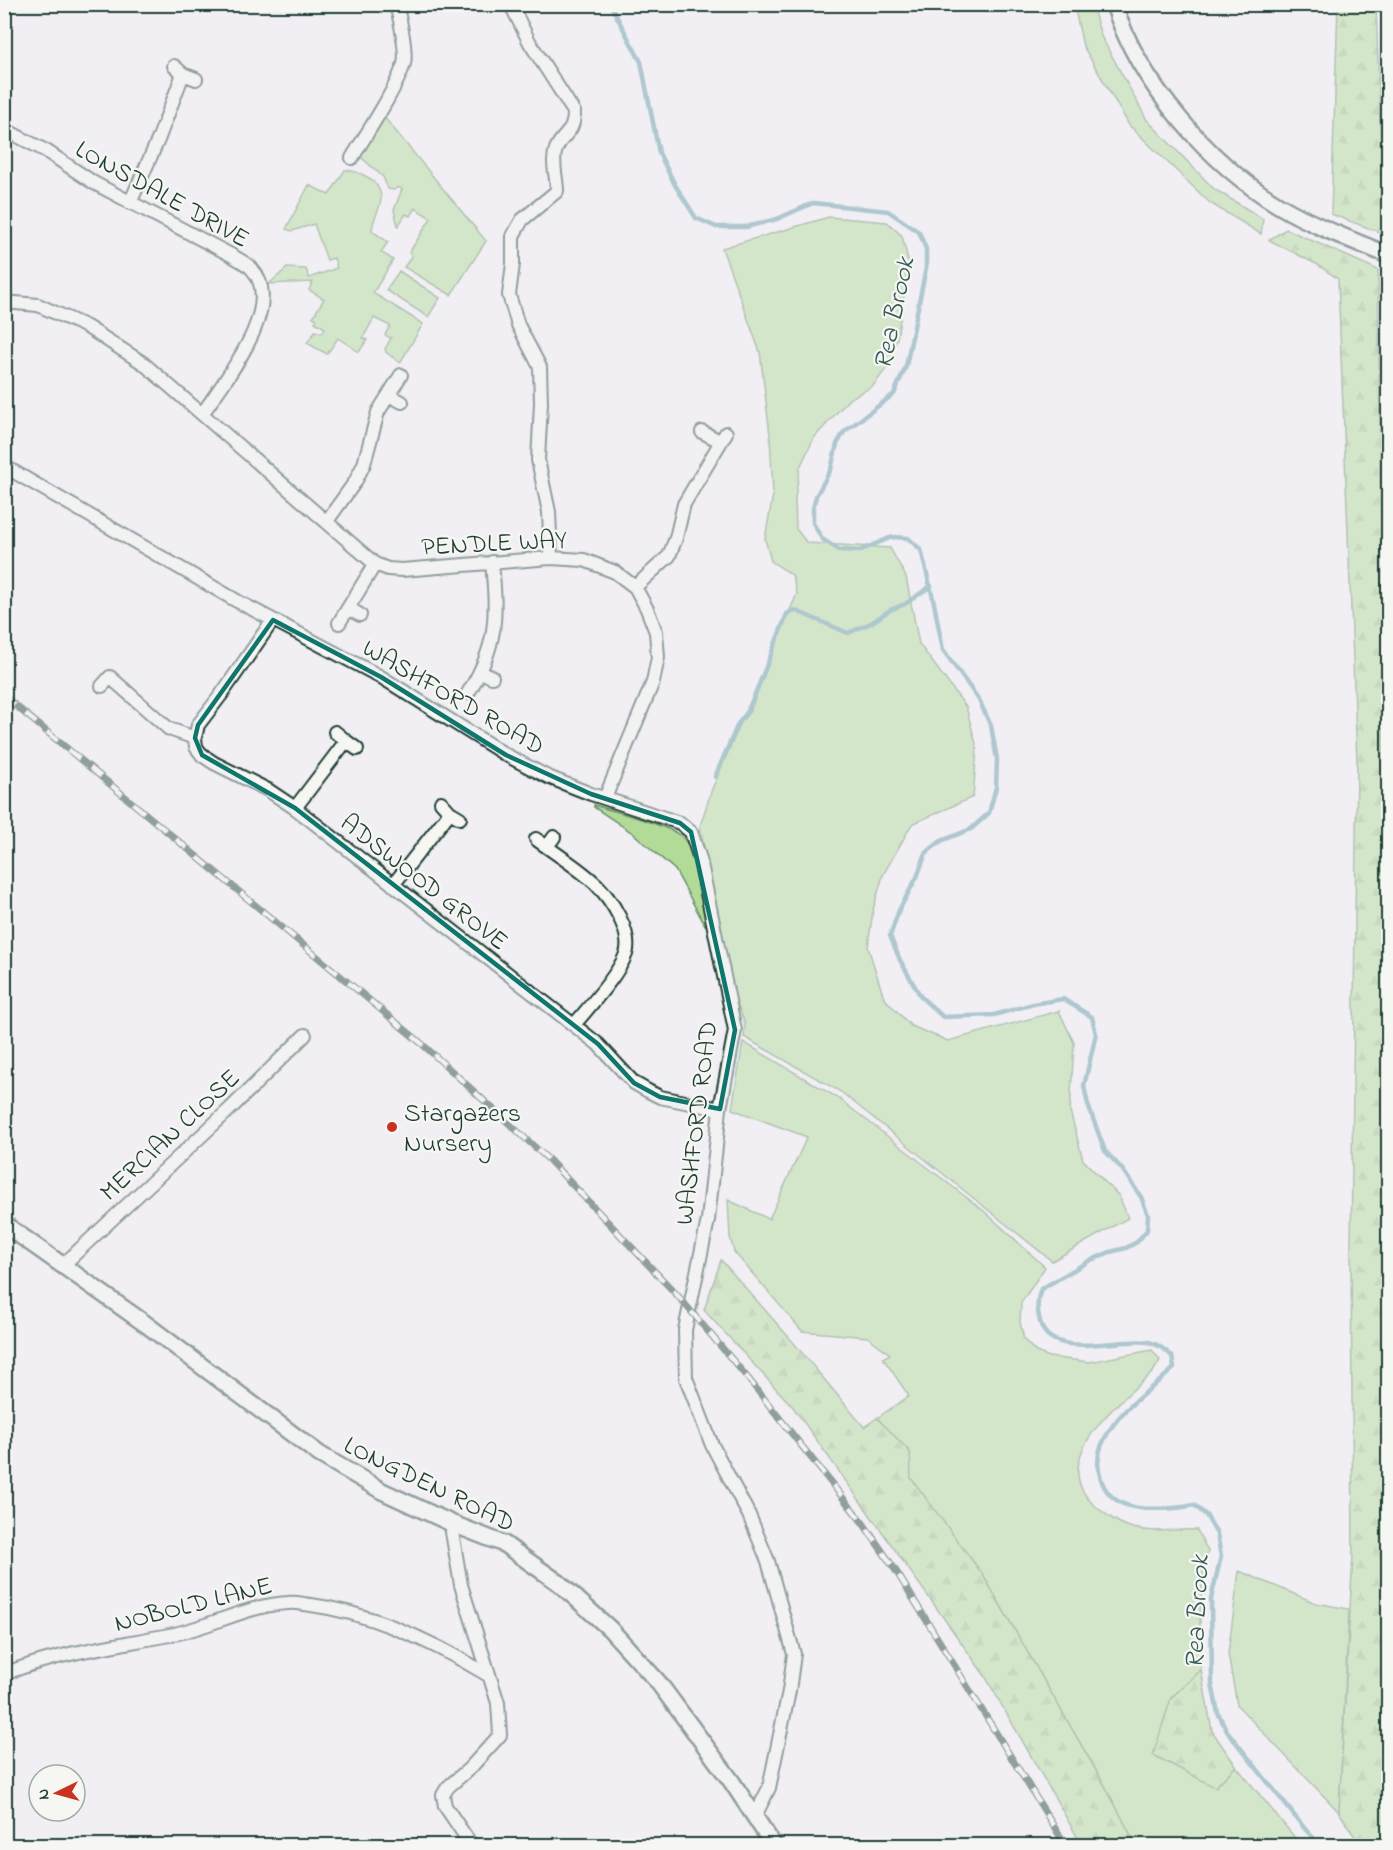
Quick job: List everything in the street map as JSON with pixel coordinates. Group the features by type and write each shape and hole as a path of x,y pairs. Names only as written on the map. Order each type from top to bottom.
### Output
{"street":[{"path":"352,158 385,102 405,62 400,16 395,4"},
{"path":"1114,4 1132,49 1143,67 1173,112 1207,148 1244,180 1279,205 1345,237 1389,255"},
{"path":"512,6 530,43 574,112 574,124 556,147 553,161 557,176 557,191 522,220 513,236 513,264 509,295 518,325 540,368 538,460 549,512 550,558"},
{"path":"130,203 158,140 179,70 196,78"},
{"name":"LONSDALE DRIVE","path":"4,129 46,151 94,183 233,256 252,269 259,280 262,294 260,316 236,365 202,413"},
{"path":"4,302 38,305 87,327 143,363 375,564 339,622"},
{"path":"327,521 355,482 364,464 378,412 401,375"},
{"path":"389,395 402,402"},
{"path":"635,587 669,555 676,538 684,504 723,437 702,432"},
{"name":"WASHFORD ROAD","path":"4,466 273,620 381,677 506,755 548,777 680,823 691,832 696,844 735,1030 720,1109 708,1220 684,1330 686,1378 712,1445 749,1515 768,1561 794,1654 789,1691 769,1788 755,1816"},
{"name":"PENDLE WAY","path":"375,564 388,570 402,570 550,558 584,560 615,572 635,587 656,632 658,657 653,682 605,798"},
{"path":"468,693 487,674 496,604 492,562"},
{"path":"348,608 360,615"},
{"path":"109,677 169,729 195,738 198,725 273,620"},
{"path":"335,732 357,749"},
{"name":"ADSWOOD GROVE","path":"195,738 196,747 202,755 268,790 295,808 598,1044 634,1083 660,1097 720,1109"},
{"path":"295,808 346,741"},
{"path":"393,885 455,815 441,802"},
{"path":"537,839 550,842 595,884 621,920 628,936 626,956 574,1025"},
{"name":"MERCIAN CLOSE","path":"63,1265 230,1109 305,1035"},
{"name":"LONGDEN ROAD","path":"4,1224 319,1454 382,1491 453,1524 504,1544 559,1583 610,1629 658,1682 732,1782 774,1845"},
{"path":"453,1524 452,1532 461,1585 498,1703 500,1735 470,1768 448,1787 443,1795 445,1806 472,1845"},
{"name":"NOBOLD LANE","path":"4,1674 66,1656 185,1632 253,1610 289,1603 333,1608 386,1625 456,1656 489,1675"}],"highlighted area":[{"path":"273,620 381,677 506,755 591,794 680,823 691,832 735,1030 720,1109 660,1097 634,1083 598,1044 295,808 202,755 195,738 198,725"}],"green space":[{"path":"1074,5 1092,5 1101,36 1147,120 1214,189 1263,219 1261,234 1210,203 1129,125 1083,46"},
{"path":"1338,5 1376,5 1384,234 1331,214"},
{"path":"384,117 486,241 451,295 404,267 412,256 409,253 431,218 415,208 410,216 406,214 398,226 394,210 402,189 398,187 394,190 388,189 383,177 361,157 359,151"},
{"path":"345,170 357,172 373,181 380,192 381,202 372,231 388,242 381,252 393,260 373,293 423,324 400,363 385,349 391,338 385,335 390,326 374,318 363,338 367,340 359,352 338,338 327,354 307,343 315,331 322,333 325,328 315,322 317,319 313,317 324,299 309,290 313,282 269,284 287,268 306,269 309,278 337,268 334,258 327,260 314,224 292,231 286,229 309,185 329,195"},
{"path":"829,217 887,222 902,236 909,264 897,338 889,365 873,386 849,399 814,438 800,467 795,498 796,529 807,543 890,548 906,577 919,644 966,707 977,748 973,797 912,824 883,875 873,910 868,947 884,998 911,1026 948,1041 1059,1011 1074,1043 1070,1111 1083,1160 1119,1196 1128,1218 1052,1261 841,1092 744,1037 745,1024 733,992 700,826 712,789 797,594 792,575 771,561 765,539 773,495 770,435 760,352 722,248"},
{"path":"1286,229 1378,270 1388,1133 1388,1845 1360,1845 1339,1812 1353,1554 1351,1249 1357,761 1338,279 1318,265 1269,240"},
{"path":"399,271 440,298 428,317 386,290"},
{"path":"594,805 652,823 683,838 694,856 707,925 675,870 634,834"},
{"path":"743,1042 838,1098 984,1211 1045,1267 1021,1303 1020,1322 1024,1340 1036,1352 1049,1357 1089,1362 1152,1350 1160,1360 1153,1372 1107,1415 1093,1432 1083,1450 1078,1468 1081,1486 1093,1504 1128,1526 1149,1531 1197,1530 1208,1551 1200,1610 1201,1670 1171,1698 1215,1787 1236,1766 1301,1845 1136,1845 1105,1786 983,1575 910,1478 910,1452 877,1418 909,1396 883,1358 890,1354 868,1337 802,1331 734,1252 730,1237 728,1200 769,1219 807,1137 732,1109"},
{"path":"721,1260 864,1427 877,1418 910,1452 911,1478 983,1575 1105,1786 1136,1845 1082,1845 985,1676 793,1407 704,1310"},
{"path":"1239,1571 1316,1603 1349,1609 1339,1812 1237,1705 1228,1654"},
{"path":"1201,1670 1212,1731 1236,1766 1215,1787 1153,1755 1171,1698"}],"waterway":[{"name":"Rea Brook","path":"610,4 641,62 659,153 675,185 696,218 716,227 746,227 777,219 813,203 888,211 919,232 926,249 926,268 906,366 894,394 844,432 837,444 831,469 816,496 813,509 813,523 822,539 839,550 859,551 892,537 908,538 921,550 943,650 979,700 991,726 997,759 996,787 989,813 971,829 941,841 926,853 917,877 899,910 890,936 900,960 921,997 943,1017 994,1015 1033,1004 1063,999 1092,1017 1096,1034 1084,1086 1088,1105 1105,1151 1122,1169 1141,1197 1148,1215 1147,1230 1137,1242 1089,1261 1041,1289 1038,1298 1041,1325 1048,1336 1059,1342 1089,1345 1149,1342 1172,1356 1174,1368 1126,1410 1110,1429 1100,1449 1100,1477 1109,1494 1126,1505 1160,1509 1194,1505 1206,1515 1217,1534 1221,1556 1211,1599 1212,1684 1218,1713 1227,1731 1321,1846"},
{"path":"715,777 738,724 749,710 787,614 794,610 848,633 905,604 931,586"}],"railway":[{"path":"4,696 421,1043 549,1160 678,1296 746,1376 863,1523 896,1571 1066,1846"}],"place":[{"name":"Stargazers Nursery","path":"392,1127"}]}
